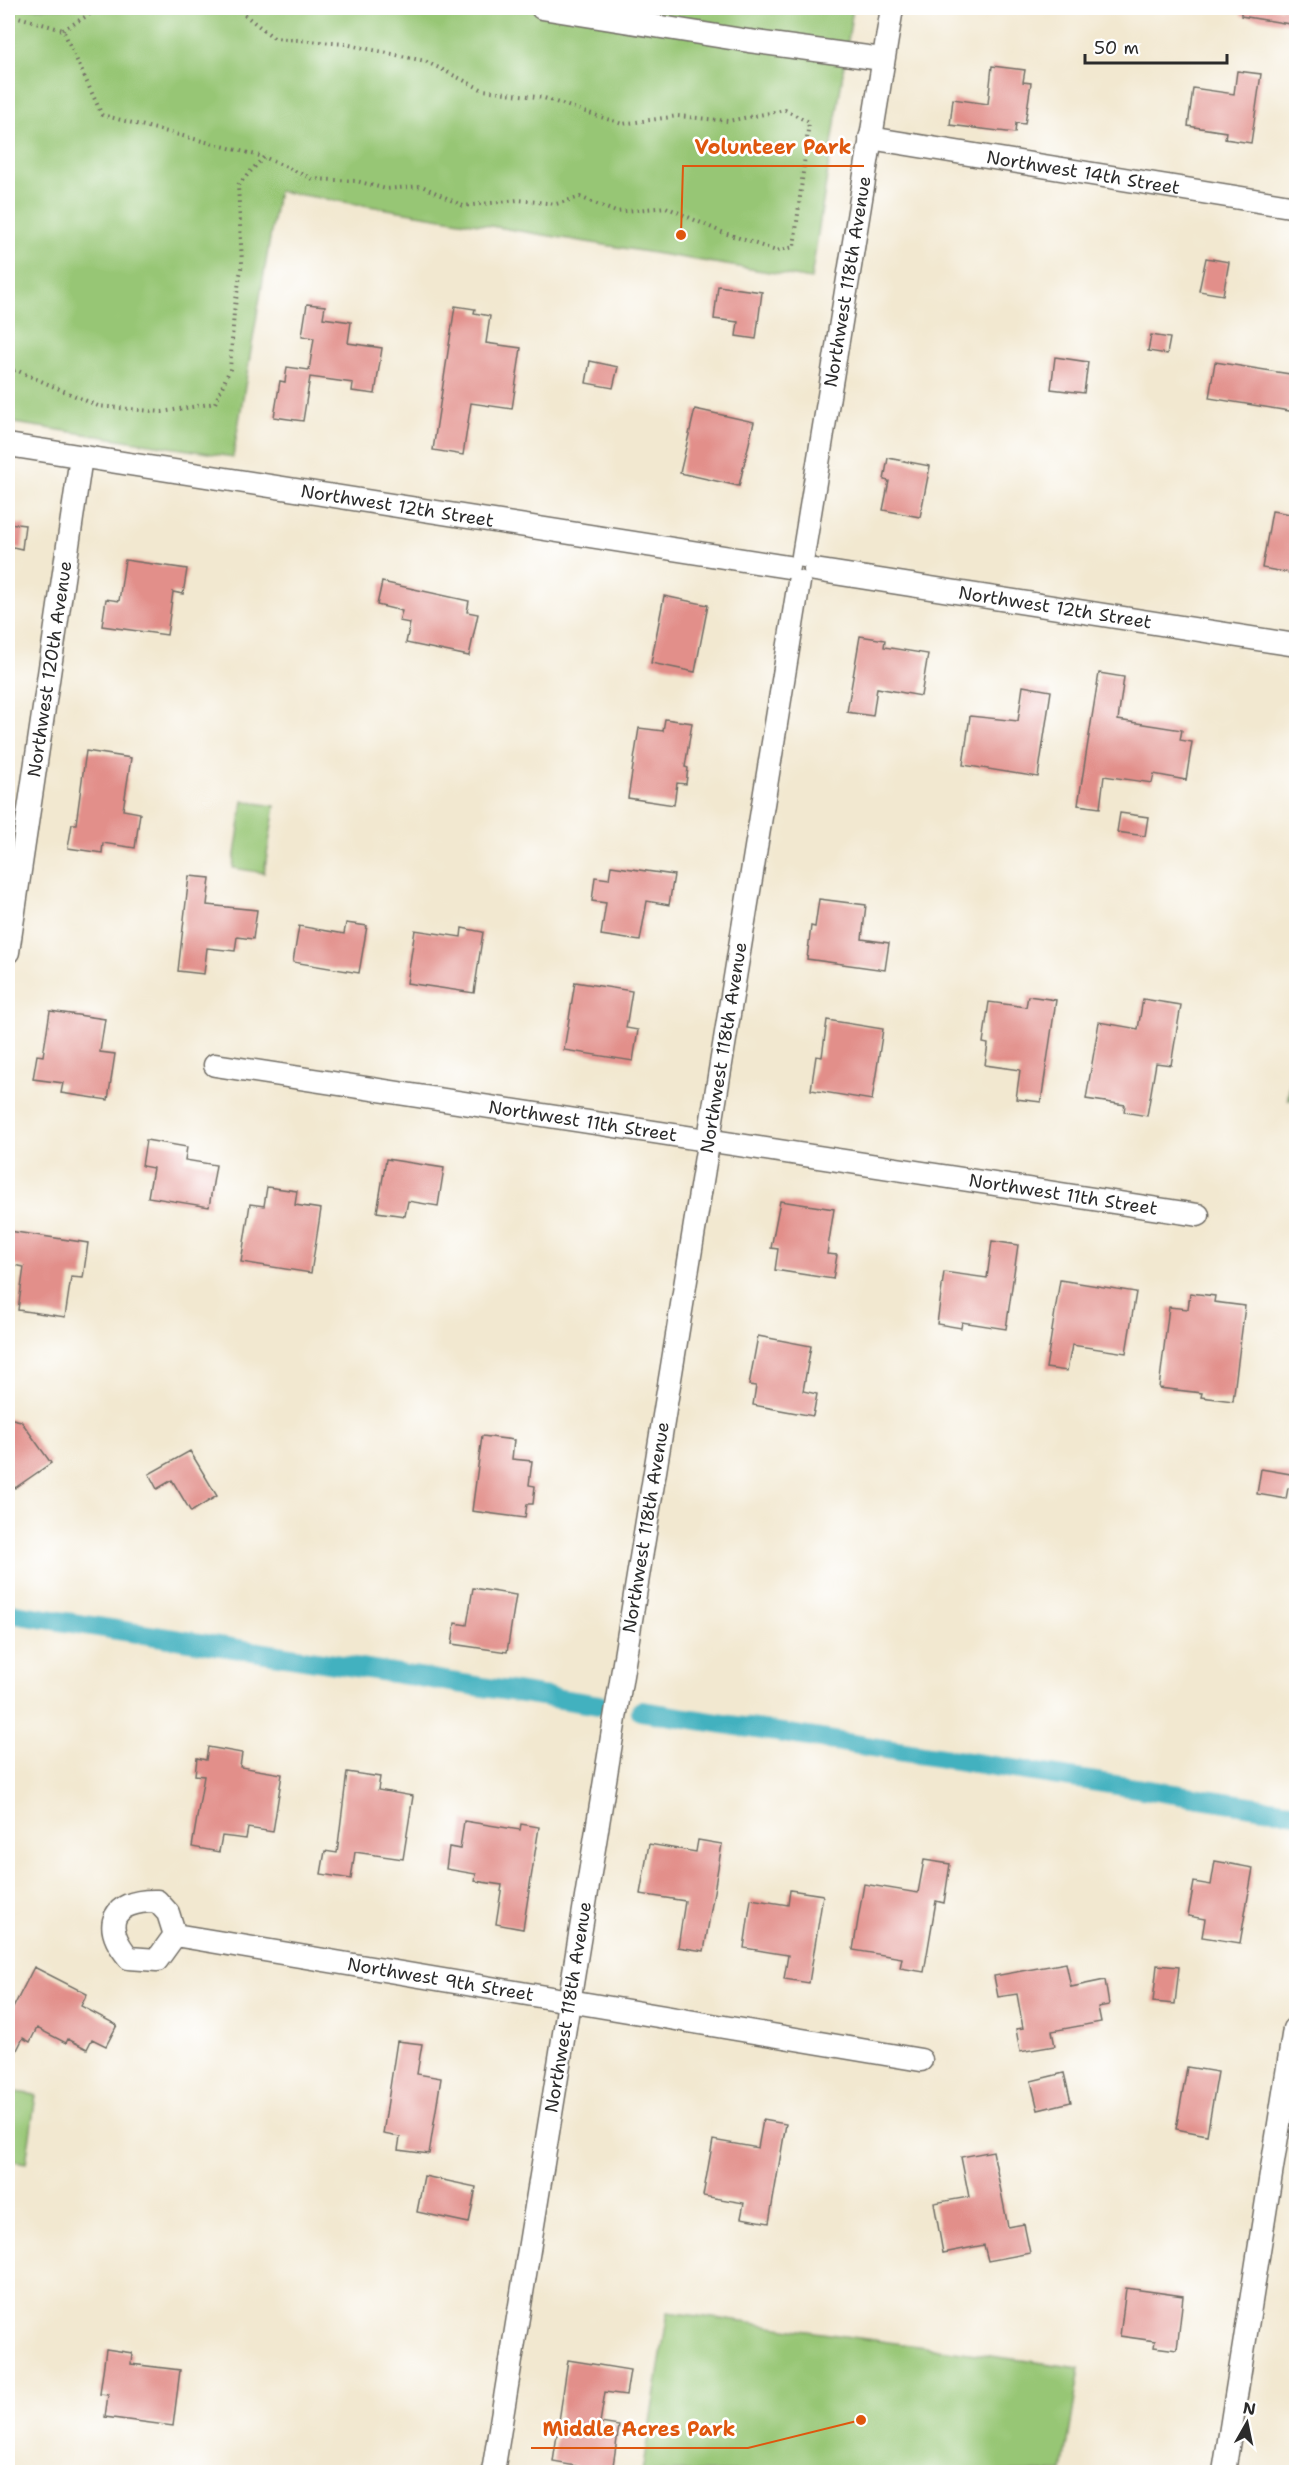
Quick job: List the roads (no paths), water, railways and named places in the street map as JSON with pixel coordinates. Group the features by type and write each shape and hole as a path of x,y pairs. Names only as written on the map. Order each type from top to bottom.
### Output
{"street":[{"path":"542,8 882,58"},
{"name":"Northwest 118th Avenue","path":"493,2472 882,58 892,8"},
{"name":"Northwest 14th Street","path":"870,138 1296,207"},
{"name":"Northwest 12th Street","path":"8,445 1296,645"},
{"name":"Northwest 120th Avenue","path":"8,952 11,906 81,457"},
{"name":"Northwest 11th Street","path":"215,1065 1198,1215"},
{"name":"Northwest 9th Street","path":"175,1935 568,1999 921,2060"},
{"path":"1224,2472 1294,2029"}],"waterway":[{"path":"8,1613 599,1705"},
{"path":"641,1711 1296,1813"}],"place":[{"name":"Volunteer Park","path":"681,235"},
{"name":"Middle Acres Park","path":"861,2420"}]}
